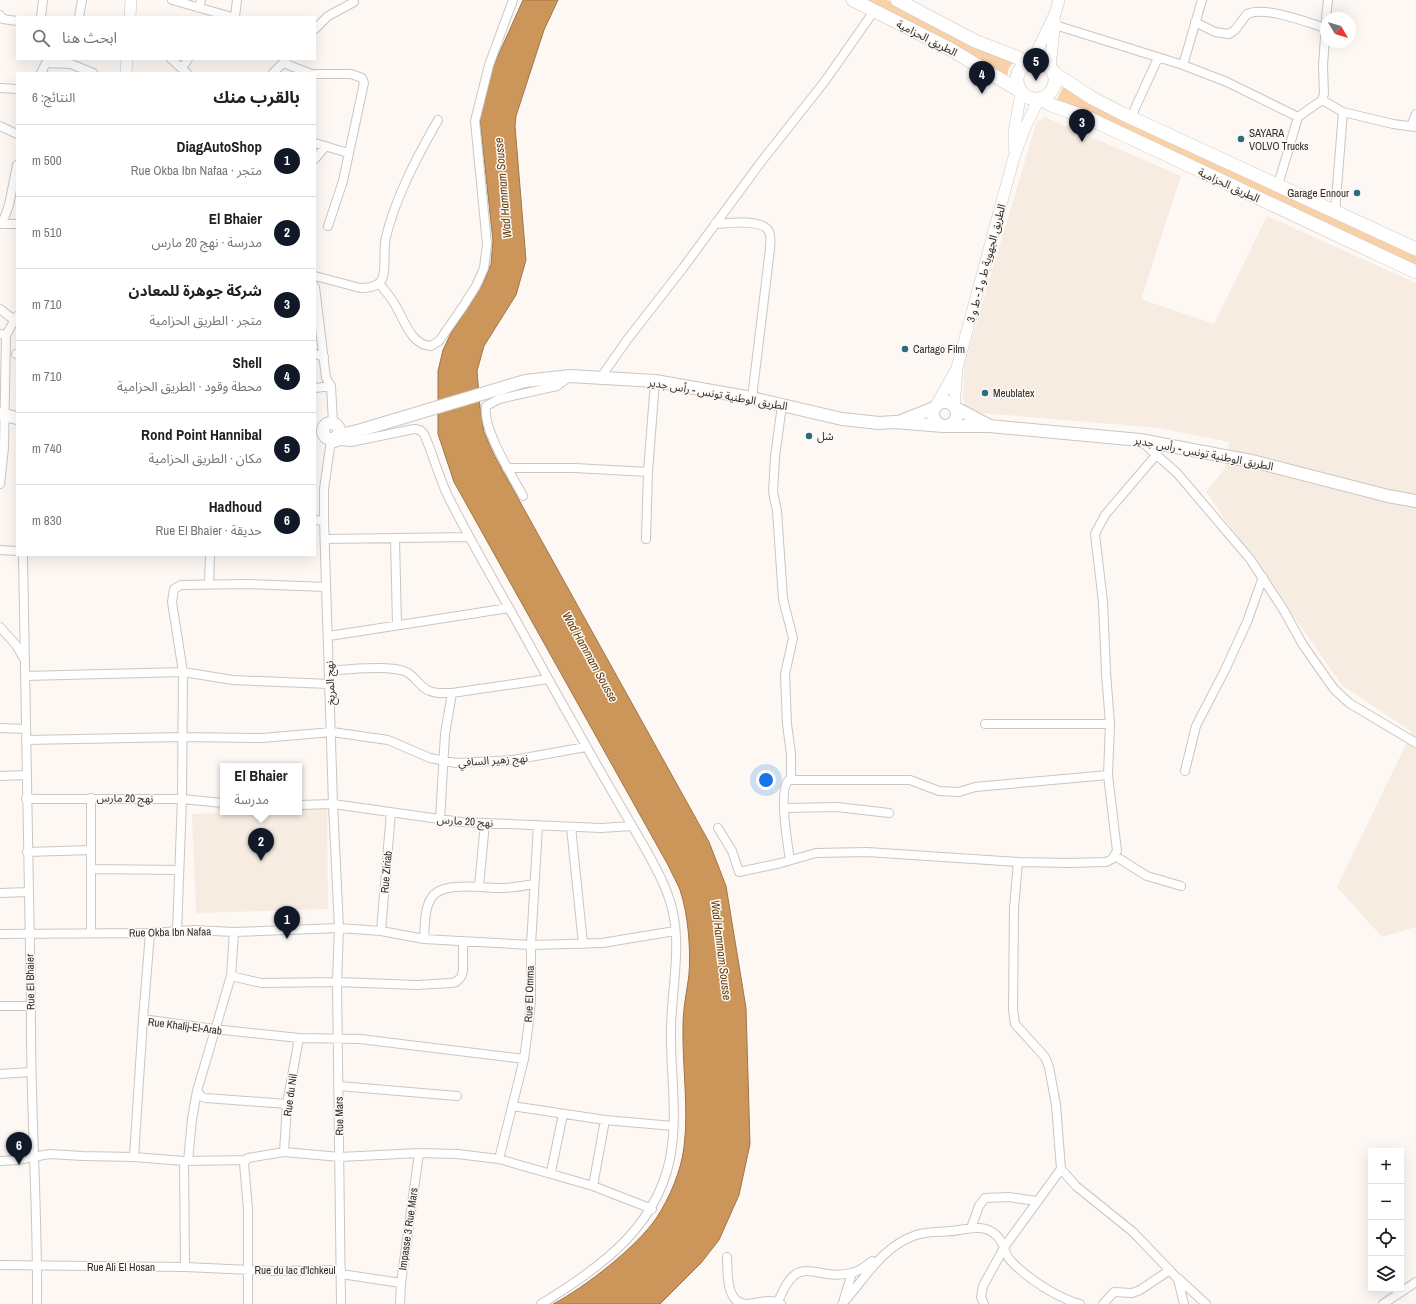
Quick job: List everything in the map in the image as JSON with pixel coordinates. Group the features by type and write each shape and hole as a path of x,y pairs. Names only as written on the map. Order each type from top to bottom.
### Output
{"highway":[{"name":"الطريق الحزامية","path":"852,0 950,50 1031,99 1040,99 1051,105 1086,117 1416,272"},
{"name":"الطريق الحزامية","path":"897,0 975,41 1030,61 1042,61 1052,70 1092,98 1416,249"},
{"path":"1020,92 1016,81 1017,75 1022,66 1030,61"},
{"path":"1040,99 1051,93 1054,88 1055,82 1052,70"}],"main road":[{"path":"130,16 131,0"},
{"path":"1052,70 1055,20 1059,0"},
{"path":"1030,61 1055,20"},
{"path":"126,72 127,60"},
{"name":"الطريق الجهوية ط و 1 - ط و 3","path":"1014,157 1014,132 1020,92"},
{"name":"الطريق الجهوية ط و 1 - ط و 3","path":"954,407 957,368 1014,157 1024,130 1040,99"},
{"name":"الطريق الجهوية ط و 1 - ط و 3","path":"936,406 957,368"},
{"name":"الطريق الوطنية تونس - رأس جدير","path":"316,436 379,425 525,381 570,376 601,377 655,381 752,398 842,419 879,423 894,422 945,426 989,426 1140,440 1256,462 1388,496 1416,501"},
{"path":"945,402 954,407 956,411 955,420 945,426 938,425 933,418 936,406 945,402"},
{"name":"الطريق الوطنية تونس - رأس جدير","path":"894,422 936,406"},
{"name":"الطريق الوطنية تونس - رأس جدير","path":"954,407 989,426"},
{"path":"1,415 16,418"},
{"name":"الطريق الوطنية تونس - رأس جدير","path":"316,426 332,433"}],"street":[{"path":"41,16 43,0"},
{"path":"79,16 82,0"},
{"path":"172,0 200,4 216,15"},
{"path":"235,16 238,0"},
{"path":"316,29 328,16 355,0"},
{"path":"378,283 394,303 408,329 423,344 431,346 439,341 462,308 481,276 484,268 487,244 475,121 489,65 513,0"},
{"path":"1327,12 1328,0"},
{"path":"1183,66 1199,1"},
{"path":"601,377 627,340 683,268 761,162 825,82 874,11"},
{"path":"1195,22 1215,32 1229,34 1235,30 1247,14 1276,14 1320,21"},
{"path":"0,15 3,19 16,21"},
{"path":"1055,20 1227,82 1298,117"},
{"path":"1278,185 1298,117 1307,109 1322,100 1324,94 1324,48"},
{"path":"1131,117 1158,58"},
{"path":"172,60 185,70 188,60"},
{"path":"42,72 48,61 71,64 91,72"},
{"path":"274,72 285,61 307,72"},
{"path":"316,76 351,74 364,80 343,181 328,226"},
{"path":"0,88 16,89"},
{"path":"1322,100 1343,112 1393,124 1414,127 1416,114"},
{"path":"1335,212 1343,112"},
{"path":"316,276 360,288 373,286 378,283 382,277 386,238 396,205 416,158 438,120"},
{"path":"0,126 16,134"},
{"path":"316,143 348,153"},
{"path":"316,158 325,147"},
{"path":"16,170 9,205 1,224 16,224"},
{"path":"715,224 754,224 763,226 770,235 770,249 752,398"},
{"name":"نهج المريخ","path":"316,295 326,378 331,386 332,433 324,489 324,521 329,636 333,804 339,928"},
{"path":"0,309 16,318 8,332 1,415 4,448 0,484"},
{"path":"316,354 324,357"},
{"path":"524,496 499,453 490,429 486,406 499,399 557,386 570,376"},
{"path":"646,540 648,472 655,381"},
{"path":"316,388 331,386"},
{"path":"782,405 774,458 773,492 777,511 783,599 793,638 785,674 787,724 792,754 791,780"},
{"path":"332,433 341,441 351,442 414,429 420,430 424,434 440,476 469,537 667,890 672,910 677,968 671,1026 673,1126 672,1146 667,1174 652,1209 631,1236 598,1265 572,1285 541,1304"},
{"path":"1140,440 1177,473 1204,502 1250,559 1263,577 1303,645 1334,689 1349,703 1416,743"},
{"path":"718,828 732,851 739,872 816,853 867,852 1018,862 1067,863 1106,862 1115,856 1117,844 1108,775 1110,724 1103,602 1095,534 1105,515 1157,454"},
{"path":"508,468 575,468 648,472"},
{"path":"316,520 324,521"},
{"path":"325,539 469,537"},
{"path":"395,539 397,625"},
{"path":"0,550 16,551"},
{"name":"Rue El Bhaier","path":"22,556 31,1006 30,1072 34,1156 37,1304"},
{"path":"209,584 210,556"},
{"path":"1185,771 1196,726 1225,670 1246,622 1263,577"},
{"path":"177,931 182,799 181,737 183,672 172,602 172,592 181,585 209,584 326,587"},
{"path":"329,636 509,608"},
{"path":"0,626 16,645 24,659"},
{"path":"329,670 403,670 410,673 431,692 452,693 548,678"},
{"path":"25,676 183,672 233,680 329,684"},
{"path":"440,820 444,734 452,693"},
{"path":"985,724 1110,724"},
{"path":"0,728 26,729"},
{"name":"نهج زهير السافي","path":"26,740 181,737 262,738 332,732 388,740 430,758 464,763 513,760 586,747"},
{"path":"0,776 27,775"},
{"path":"790,860 784,820 784,808 786,783 791,780 910,780 940,791 959,792 975,786 1108,775"},
{"path":"91,798 91,933"},
{"name":"نهج 20 مارس","path":"26,799 182,799 220,803"},
{"name":"نهج 20 مارس","path":"302,805 333,804 440,820 485,823 601,828 632,826"},
{"path":"784,808 837,807 889,813"},
{"name":"Rue Ziriab","path":"381,932 391,812"},
{"path":"479,886 485,823"},
{"name":"Rue El Omma","path":"499,1159 524,1059 531,1001 531,945 538,825"},
{"path":"571,827 583,944"},
{"path":"27,852 91,850"},
{"path":"1115,856 1147,876 1181,886"},
{"path":"1018,862 1014,916 1012,1010 1015,1024 1045,1057 1049,1067 1056,1105 1061,1169 1076,1186 1133,1232 1178,1279 1206,1304"},
{"path":"90,869 179,870"},
{"path":"424,939 426,915 432,896 440,890 479,886 501,888 534,884"},
{"path":"0,893 28,892"},
{"name":"Rue Okba Ibn Nafaa","path":"0,934 150,933 177,931 234,932 339,928 381,932 424,939 531,945 583,944 620,941 675,932"},
{"name":"Rue Mars","path":"339,928 337,982 340,1157 340,1304"},
{"path":"185,1268 184,1210 186,1161 192,1119 197,1091 214,1029 231,976 234,932"},
{"path":"143,1019 150,933"},
{"path":"231,976 261,983 337,982 417,985 456,982 461,977 463,971 464,941"},
{"path":"0,1006 31,1006"},
{"name":"Rue Khalij-El-Arab","path":"134,1157 143,1019 214,1029 299,1038 338,1037 524,1059"},
{"name":"Rue du Nil","path":"284,1152 287,1104 299,1038"},
{"path":"0,1074 30,1072"},
{"path":"339,1086 457,1096"},
{"path":"197,1091 202,1097 206,1098 287,1104"},
{"path":"512,1106 605,1120 673,1126"},
{"path":"551,1172 563,1114"},
{"path":"593,1186 605,1120"},
{"path":"0,1161 18,1160 48,1154 134,1157 186,1161 246,1160 248,1158 284,1152 340,1157 419,1153 457,1154 499,1159 551,1172 593,1186 652,1209"},
{"name":"Impasse 3 Rue Mars","path":"400,1304 401,1283 419,1153"},
{"path":"246,1160 244,1163 248,1209 248,1304"},
{"path":"984,1304 981,1297 982,1286 1005,1246 1061,1169"},
{"path":"971,1228 978,1206 985,1198 1008,1197 1037,1201"},
{"path":"727,1257 728,1280 732,1295 735,1299 741,1303 747,1304 760,1301 779,1303 787,1281 802,1272 811,1270 839,1275 852,1273 880,1257 898,1243 917,1234 971,1228 986,1229 995,1234 1005,1246 1011,1261 1031,1278 1058,1296 1080,1304"},
{"path":"843,1304 880,1257"},
{"name":"Rue Ali El Hosan","path":"0,1265 248,1270"},
{"name":"Rue du lac d'Ichkeul","path":"248,1270 341,1272 401,1283"},
{"path":"1103,1304 1114,1292 1132,1293 1140,1290 1170,1270"},
{"path":"843,1304 852,1273"},
{"path":"1178,1279 1184,1304"},
{"path":"1383,1304 1416,1282"}],"shaded area":[{"path":"860,0 887,0 1015,60 1009,68 1006,80"},
{"path":"1065,84 1416,254 1416,268 1055,103"},
{"path":"1045,117 1181,176 1141,299 1214,324 1267,216 1416,283 1416,927 1382,937 1337,887 1412,732 1342,685 1206,492 1225,468 1229,442 1160,428 969,412 965,406 963,400 964,365 1037,121"},
{"path":"302,808 327,808 328,909 196,913 192,814 302,815"}],"water":[{"name":"Wad Hammam Sousse","path":"523,0 558,0 544,30 516,116 515,126 526,260 516,295 484,346 477,371 484,432 494,455 709,842 726,886 746,1008 750,1144 739,1195 719,1240 701,1263 660,1304 553,1304 595,1277 637,1241 662,1209 678,1174 683,1156 686,1117 683,1025 690,964 688,932 683,899 668,865 454,482 438,434 438,371 443,350 451,333 483,284 491,264 493,241 480,120 493,67"}],"place":[{"name":"Rond Point Hannibal","path":"1036,81"},
{"name":"Shell","path":"982,94"},
{"name":"SAYARA VOLVO Trucks","path":"1241,139"},
{"name":"شركة جوهرة للمعادن","path":"1082,142"},
{"name":"Garage Ennour","path":"1357,193"},
{"name":"Cartago Film","path":"905,349"},
{"name":"Meublatex","path":"985,393"},
{"name":"شل","path":"809,436"},
{"name":"El Bhaier","path":"261,861"},
{"name":"DiagAutoShop","path":"287,939"},
{"name":"Hadhoud","path":"19,1165"}]}
